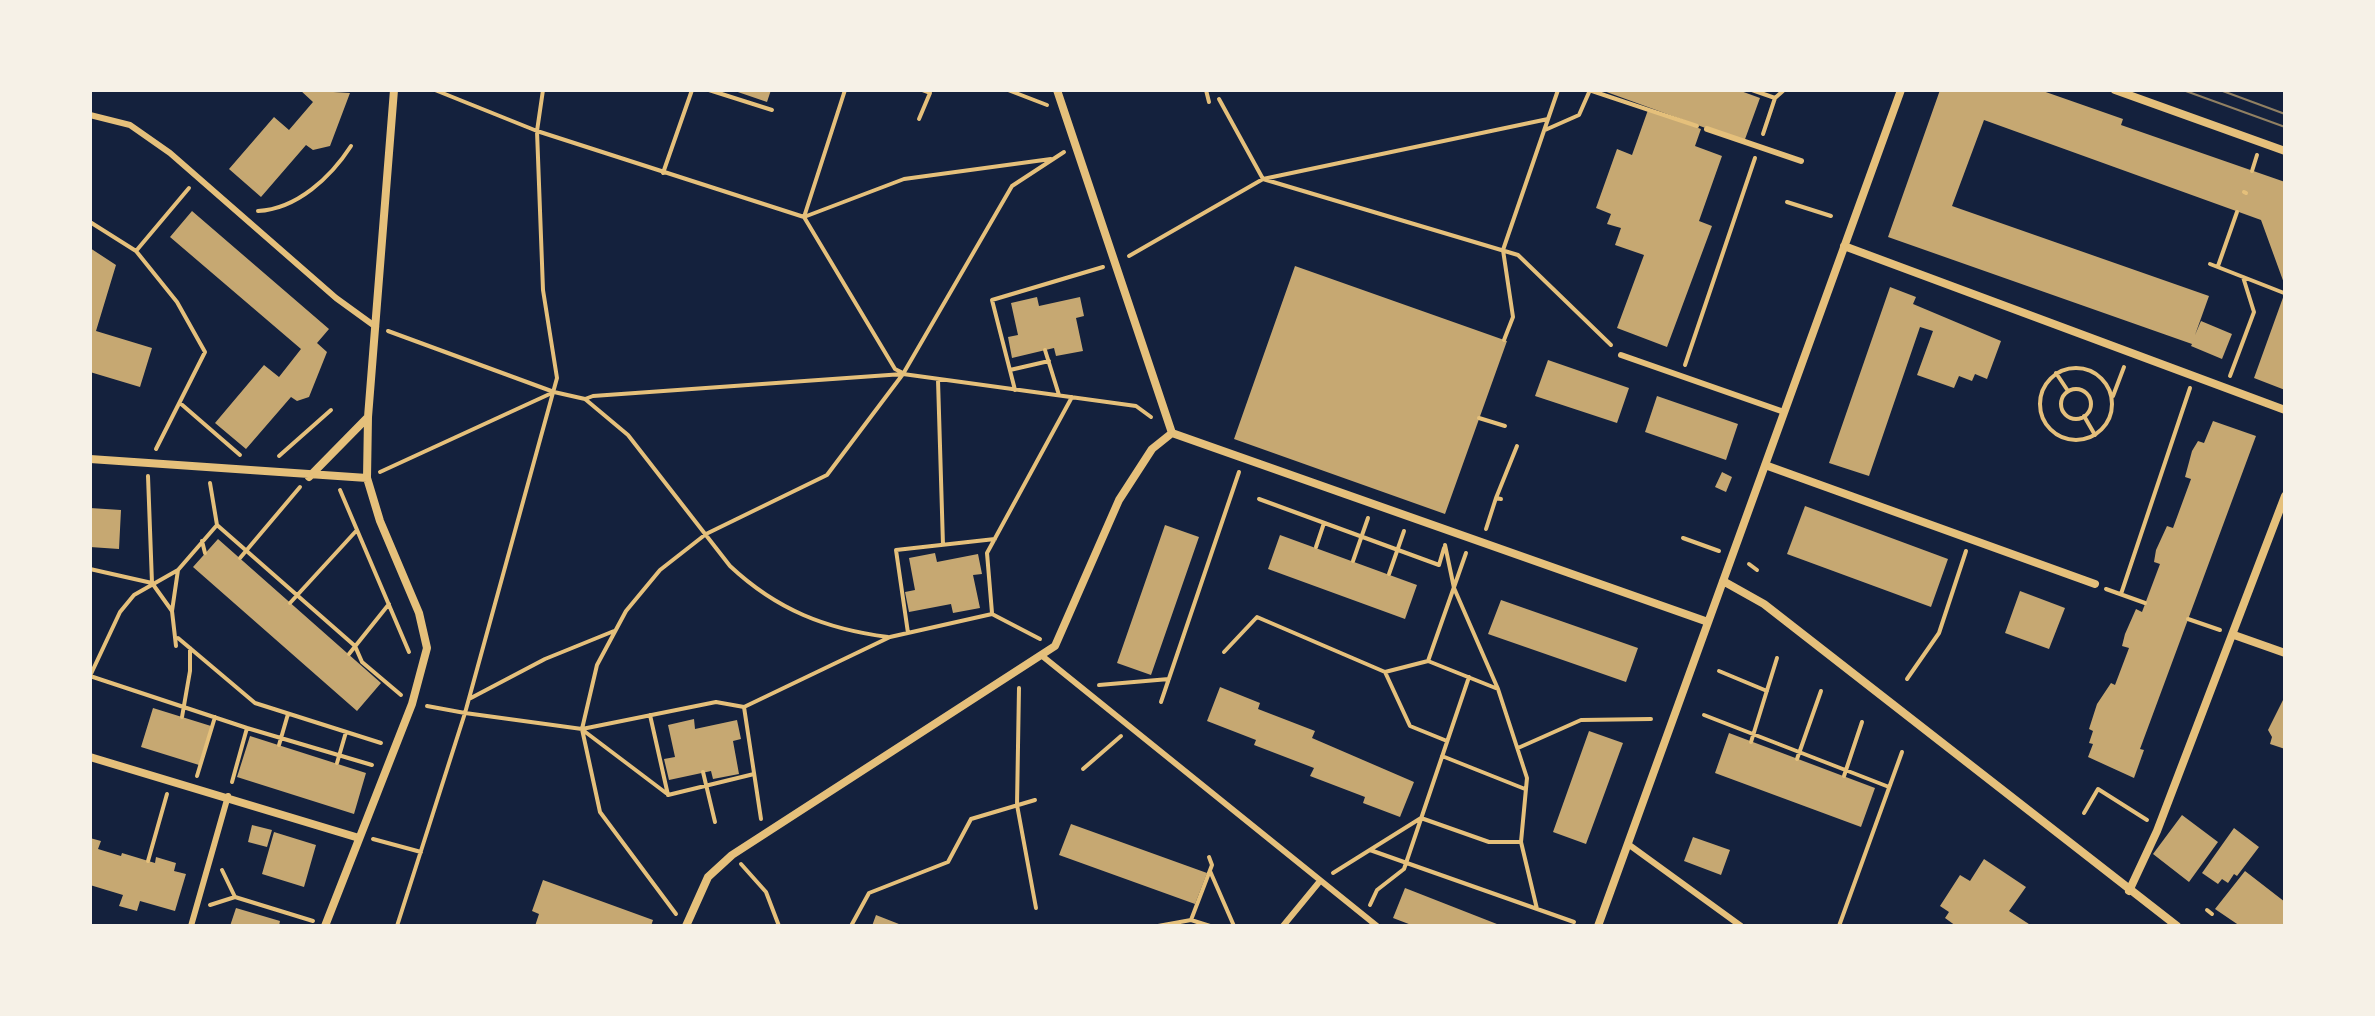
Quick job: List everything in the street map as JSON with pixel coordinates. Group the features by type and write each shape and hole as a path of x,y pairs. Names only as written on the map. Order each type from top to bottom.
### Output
{"street":[{"path":"325,926 412,704 427,648 419,613 380,521 367,478 368,417 394,90"},
{"path":"1057,90 1172,433"},
{"path":"1598,926 1901,90"},
{"path":"2115,90 2285,151"},
{"path":"1844,246 2285,410"},
{"path":"309,477 368,417"},
{"path":"1172,433 1708,622"},
{"path":"686,926 708,877 732,855 1055,646 1119,500 1152,449 1172,433"},
{"path":"90,459 309,477 367,478"},
{"path":"1765,465 2095,584"},
{"path":"2129,891 2157,831 2285,496"},
{"path":"1723,581 1764,604 2177,926"},
{"path":"2234,635 2285,653"},
{"path":"90,757 228,796 359,838"}],"lane":[{"path":"90,115 130,125 198,177 348,308 377,327"},
{"path":"1707,129 1801,161"},
{"path":"1621,355 1784,412"},
{"path":"1041,655 1377,926"},
{"path":"191,926 228,796"},
{"path":"1628,844 1741,926"},
{"path":"1283,926 1320,881"}],"path":[{"path":"435,90 537,131 804,217 904,179 1055,158"},
{"path":"397,926 465,713 557,378 543,290 537,131 543,90"},
{"path":"663,173 692,90"},
{"path":"709,90 735,95 772,110"},
{"path":"845,90 804,217 895,369 903,374"},
{"path":"919,119 930,93 922,90"},
{"path":"1008,90 1065,112"},
{"path":"1206,90 1209,102"},
{"path":"1504,340 1513,317 1503,250 1558,90"},
{"path":"1545,130 1579,115 1590,90 1707,129"},
{"path":"1752,90 1775,98"},
{"path":"1681,376 1775,98 1784,90"},
{"path":"1219,99 1263,179 1518,255 1611,346"},
{"path":"1015,390 992,300 1116,263 1263,179 1548,119"},
{"path":"686,926 600,812 582,729 597,665 626,611 660,570 706,534 827,475 903,374 1012,186 1076,144"},
{"path":"234,208 264,211 296,198 332,172 351,146"},
{"path":"2252,171 2258,153"},
{"path":"136,251 198,177"},
{"path":"1787,202 1831,216"},
{"path":"2217,267 2237,212"},
{"path":"90,222 136,251 177,302 205,352 148,465 152,583 172,611"},
{"path":"2210,264 2284,293"},
{"path":"2225,387 2254,312 2243,277"},
{"path":"377,327 554,392 585,399 628,435 747,581 823,625 890,637"},
{"path":"1045,350 1059,395"},
{"path":"1010,370 1049,361"},
{"path":"2112,398 2101,377 2091,370 2067,368 2056,373 2041,393 2042,418 2059,436 2071,440 2095,435 2109,420 2112,398 2123,371"},
{"path":"2056,373 2068,391"},
{"path":"585,399 903,374 1136,406 1172,433"},
{"path":"2121,594 2194,376"},
{"path":"938,379 943,545"},
{"path":"2078,389 2087,394 2090,408 2084,416 2075,419 2063,412 2061,403 2068,391 2078,389"},
{"path":"367,478 554,392"},
{"path":"992,614 987,553 1072,397"},
{"path":"179,402 261,473 331,410"},
{"path":"2084,416 2095,435"},
{"path":"1479,418 1505,426"},
{"path":"1486,529 1517,446"},
{"path":"1161,702 1244,459"},
{"path":"208,469 217,525 355,646 362,662 395,690"},
{"path":"240,558 309,477"},
{"path":"335,477 419,676"},
{"path":"1259,499 1439,565 1445,545"},
{"path":"1353,561 1368,518"},
{"path":"1316,547 1324,523"},
{"path":"217,525 178,570 134,595 120,612 90,676 247,728 386,769"},
{"path":"290,603 357,530"},
{"path":"1389,574 1404,531"},
{"path":"1428,661 1470,538"},
{"path":"1683,538 1719,551"},
{"path":"908,633 896,550 995,539"},
{"path":"1907,679 1939,633 1970,539"},
{"path":"202,541 205,553"},
{"path":"1446,553 1454,588 1498,689 1527,778 1521,842 1537,909"},
{"path":"1749,564 1757,570"},
{"path":"91,570 152,583"},
{"path":"176,646 178,638 172,611 178,570"},
{"path":"2095,584 2145,603"},
{"path":"349,654 389,604"},
{"path":"412,704 582,729 716,702 744,707 890,637 992,614 1055,646"},
{"path":"1224,652 1257,617 1385,672 1428,661 1498,689"},
{"path":"2188,619 2234,635"},
{"path":"469,699 545,659 616,630"},
{"path":"178,638 255,703 394,748"},
{"path":"182,717 190,671 190,648"},
{"path":"1751,742 1777,658"},
{"path":"1020,669 1017,805 1036,908"},
{"path":"1719,671 1767,691"},
{"path":"1385,672 1410,726 1447,741"},
{"path":"1365,917 1377,890 1404,869 1469,677"},
{"path":"1081,687 1169,679"},
{"path":"1797,759 1821,691"},
{"path":"744,707 763,835"},
{"path":"279,745 288,714"},
{"path":"650,715 668,795"},
{"path":"1704,715 1845,773 1889,787"},
{"path":"193,786 215,717"},
{"path":"1518,748 1581,720 1651,719"},
{"path":"1845,773 1862,722"},
{"path":"1083,769 1132,727"},
{"path":"228,796 247,728"},
{"path":"582,729 668,795"},
{"path":"337,763 346,732"},
{"path":"1839,926 1902,752"},
{"path":"1442,756 1526,790"},
{"path":"703,772 715,822"},
{"path":"668,795 754,774"},
{"path":"148,861 171,780"},
{"path":"2084,813 2098,789 2138,814"},
{"path":"851,926 869,893 948,862 971,819 1035,800"},
{"path":"1320,881 1421,818"},
{"path":"1421,818 1489,842 1521,842"},
{"path":"359,838 421,852"},
{"path":"213,850 235,897"},
{"path":"1370,850 1574,922"},
{"path":"732,855 766,892 779,926"},
{"path":"1209,857 1210,871 1234,926"},
{"path":"1191,920 1210,871"},
{"path":"196,909 235,897 325,926"},
{"path":"1158,926 1191,920 1210,926"}],"building":[{"path":"300,90 350,93 330,146 313,150 306,145 261,197 229,169 274,117 289,130 313,102"},
{"path":"732,90 771,90 767,102"},
{"path":"1601,90 1738,90 1760,98 1744,142"},
{"path":"1940,90 2040,90 2123,119 2121,125 2285,182 2285,286 2261,220 1984,120 1952,206 2209,296 2195,335 2201,321 2232,334 2222,359 2192,344 1888,237"},
{"path":"1648,110 1701,129 1695,146 1722,156 1699,221 1712,226 1667,347 1617,328 1644,255 1615,245 1621,228 1607,224 1611,214 1596,208 1617,149 1632,155"},
{"path":"192,211 329,329 317,343 327,352 309,397 297,401 291,397 246,449 215,423 264,365 279,377 301,349 170,237"},
{"path":"90,248 116,265 96,331 152,348 140,387 90,372"},
{"path":"1295,266 1507,341 1445,514 1234,439"},
{"path":"1890,287 1916,297 1913,304 2001,341 1987,379 1975,374 1972,381 1959,376 1954,388 1917,375 1933,331 1920,327 1869,476 1829,463"},
{"path":"2285,292 2285,390 2254,378"},
{"path":"1037,297 1039,306 1080,297 1084,316 1076,318 1083,351 1056,356 1054,348 1012,358 1008,337 1018,335 1011,303"},
{"path":"1548,360 1629,388 1617,423 1535,396"},
{"path":"1657,396 1738,424 1726,460 1645,432"},
{"path":"2213,421 2256,436 2140,749 2144,750 2134,778 2088,757 2093,744 2089,743 2093,731 2089,729 2097,704 2111,683 2115,685 2129,648 2122,646 2125,634 2136,609 2142,612 2160,564 2154,562 2156,550 2167,526 2173,528 2191,479 2185,477 2192,451 2198,441 2204,443"},
{"path":"1722,472 1732,477 1726,492 1715,487"},
{"path":"1805,506 1948,559 1931,607 1787,554"},
{"path":"90,508 121,510 119,549 90,547"},
{"path":"1165,525 1199,537 1151,675 1117,663"},
{"path":"1280,535 1417,585 1405,619 1268,569"},
{"path":"218,539 381,683 357,711 193,567"},
{"path":"935,553 937,562 978,554 982,574 973,575 980,608 953,613 951,604 909,612 905,592 915,590 909,558"},
{"path":"2020,591 2065,608 2049,649 2005,633"},
{"path":"1501,600 1638,648 1626,682 1488,634"},
{"path":"1220,687 1260,703 1258,709 1315,731 1312,738 1414,782 1400,817 1363,803 1365,797 1310,776 1314,768 1254,745 1256,740 1207,721"},
{"path":"2285,696 2285,749 2270,744 2272,737 2268,730"},
{"path":"153,708 211,726 199,765 141,747"},
{"path":"694,719 695,729 737,720 741,739 733,741 739,774 713,779 711,771 669,780 664,759 675,757 668,725"},
{"path":"1589,731 1623,743 1586,844 1553,832"},
{"path":"1729,733 1875,788 1861,827 1715,773"},
{"path":"250,736 366,773 354,814 237,777"},
{"path":"2182,815 2218,842 2189,882 2153,854"},
{"path":"1071,824 1207,873 1195,904 1059,855"},
{"path":"252,825 272,830 267,847 248,842"},
{"path":"2234,828 2259,847 2237,876 2234,874 2228,883 2222,879 2218,884 2202,873"},
{"path":"274,832 316,845 304,887 262,874"},
{"path":"1693,837 1730,850 1721,875 1684,861"},
{"path":"90,838 101,841 98,849 121,856 122,853 155,863 156,857 176,863 174,871 186,874 175,911 140,901 137,911 119,906 123,895 90,885"},
{"path":"1984,859 2026,887 2009,911 2032,926 1956,926 1945,918 1949,912 1940,906 1960,875 1970,881"},
{"path":"2245,871 2285,902 2285,926 2240,926 2215,909"},
{"path":"543,880 653,920 651,926 535,926 539,914 532,911"},
{"path":"1405,888 1502,926 1414,926 1393,918"},
{"path":"236,908 280,921 279,926 230,926"},
{"path":"876,915 904,926 872,926"}],"tram line":[{"path":"2183,90 2285,127"},
{"path":"2220,90 2285,114"}]}
